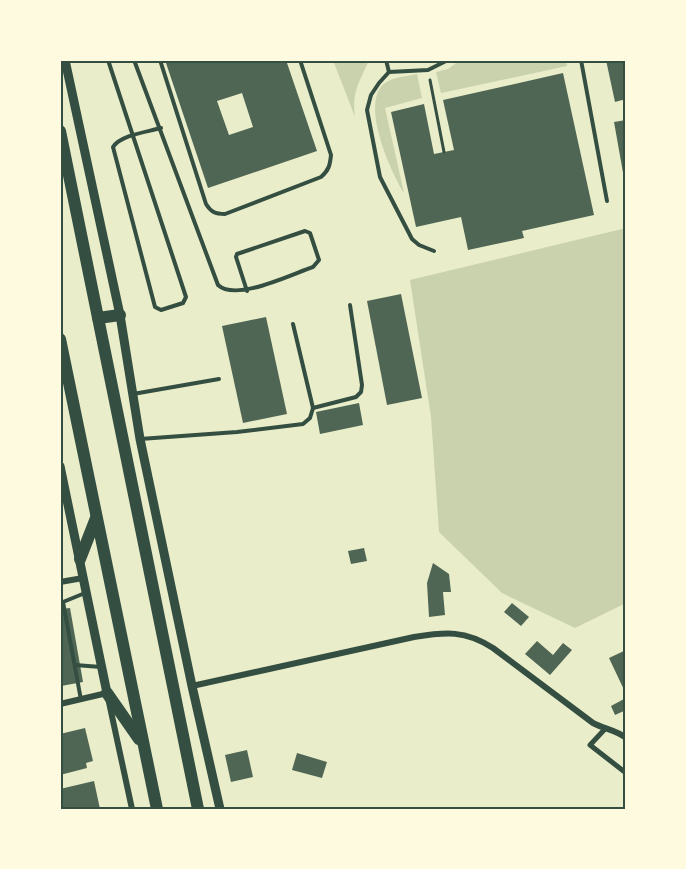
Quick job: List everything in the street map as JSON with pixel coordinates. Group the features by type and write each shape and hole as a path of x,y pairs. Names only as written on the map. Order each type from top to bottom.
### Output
{"main road":[{"path":"60,131 198,809"},
{"path":"98,318 120,315"},
{"path":"60,339 157,809"},
{"path":"80,559 96,517"},
{"path":"107,693 143,746"}],"street":[{"path":"65,60 120,315 140,439 220,809"},
{"path":"60,466 132,809"},
{"path":"60,582 83,578"},
{"path":"192,686 414,637 444,633 465,634 493,648 592,723 605,729 626,731"},
{"path":"60,704 107,693"},
{"path":"605,729 590,745 626,773"},
{"path":"618,732 626,738"}],"lane":[{"path":"108,60 133,136 186,297 183,303 161,310 155,307 113,147 118,141 133,136 161,128"},
{"path":"134,60 218,285 224,290 247,291 317,264 319,260 310,233 305,231 237,254 247,291"},
{"path":"160,60 206,204 211,211 218,214 225,214 321,177 327,172 331,155 300,60"},
{"path":"386,60 390,72"},
{"path":"434,251 419,245 412,239 380,177 367,110 371,95 390,72 428,70 448,60"},
{"path":"580,60 607,201"},
{"path":"313,408 356,397 361,392 362,385 350,305"},
{"path":"140,439 237,432 303,424 310,418 313,408 293,324"},
{"path":"132,394 219,379"},
{"path":"81,700 63,602 86,592"},
{"path":"75,665 102,667"}],"path":[{"path":"431,85 444,152"}],"green space":[{"path":"333,60 369,60 355,93 355,117"},
{"path":"460,60 566,60 567,66 441,93 436,72 448,69"},
{"path":"417,74 422,98 385,108 404,193 385,154 376,121 375,105 378,92 385,83 396,78"},
{"path":"626,228 626,603 575,628 502,593 439,532 431,417 410,280"}],"building":[{"path":"165,60 286,60 317,151 208,188","holes":["242,93 253,127 229,135 217,101"]},
{"path":"606,60 626,60 626,99 615,102"},
{"path":"563,73 594,215 522,231 524,238 468,250 461,217 416,227 391,112 424,104 434,154 454,150 443,100"},
{"path":"626,120 626,184 625,184 614,122"},
{"path":"401,294 422,398 387,405 367,301"},
{"path":"266,317 287,414 243,423 222,326"},
{"path":"359,403 363,425 320,434 316,412"},
{"path":"364,548 367,561 351,564 348,551"},
{"path":"433,563 449,574 451,592 443,592 445,615 429,617 427,583"},
{"path":"512,603 529,617 521,626 504,612"},
{"path":"70,608 83,682 61,686 60,609"},
{"path":"537,641 553,655 563,643 572,650 550,675 525,654"},
{"path":"626,650 626,694 609,658"},
{"path":"624,699 626,710 615,715 611,706"},
{"path":"85,728 93,761 86,763 87,768 60,775 60,734"},
{"path":"247,750 253,777 231,782 225,755"},
{"path":"297,753 327,762 322,778 292,770"},
{"path":"94,781 100,809 60,809 60,789"}]}
